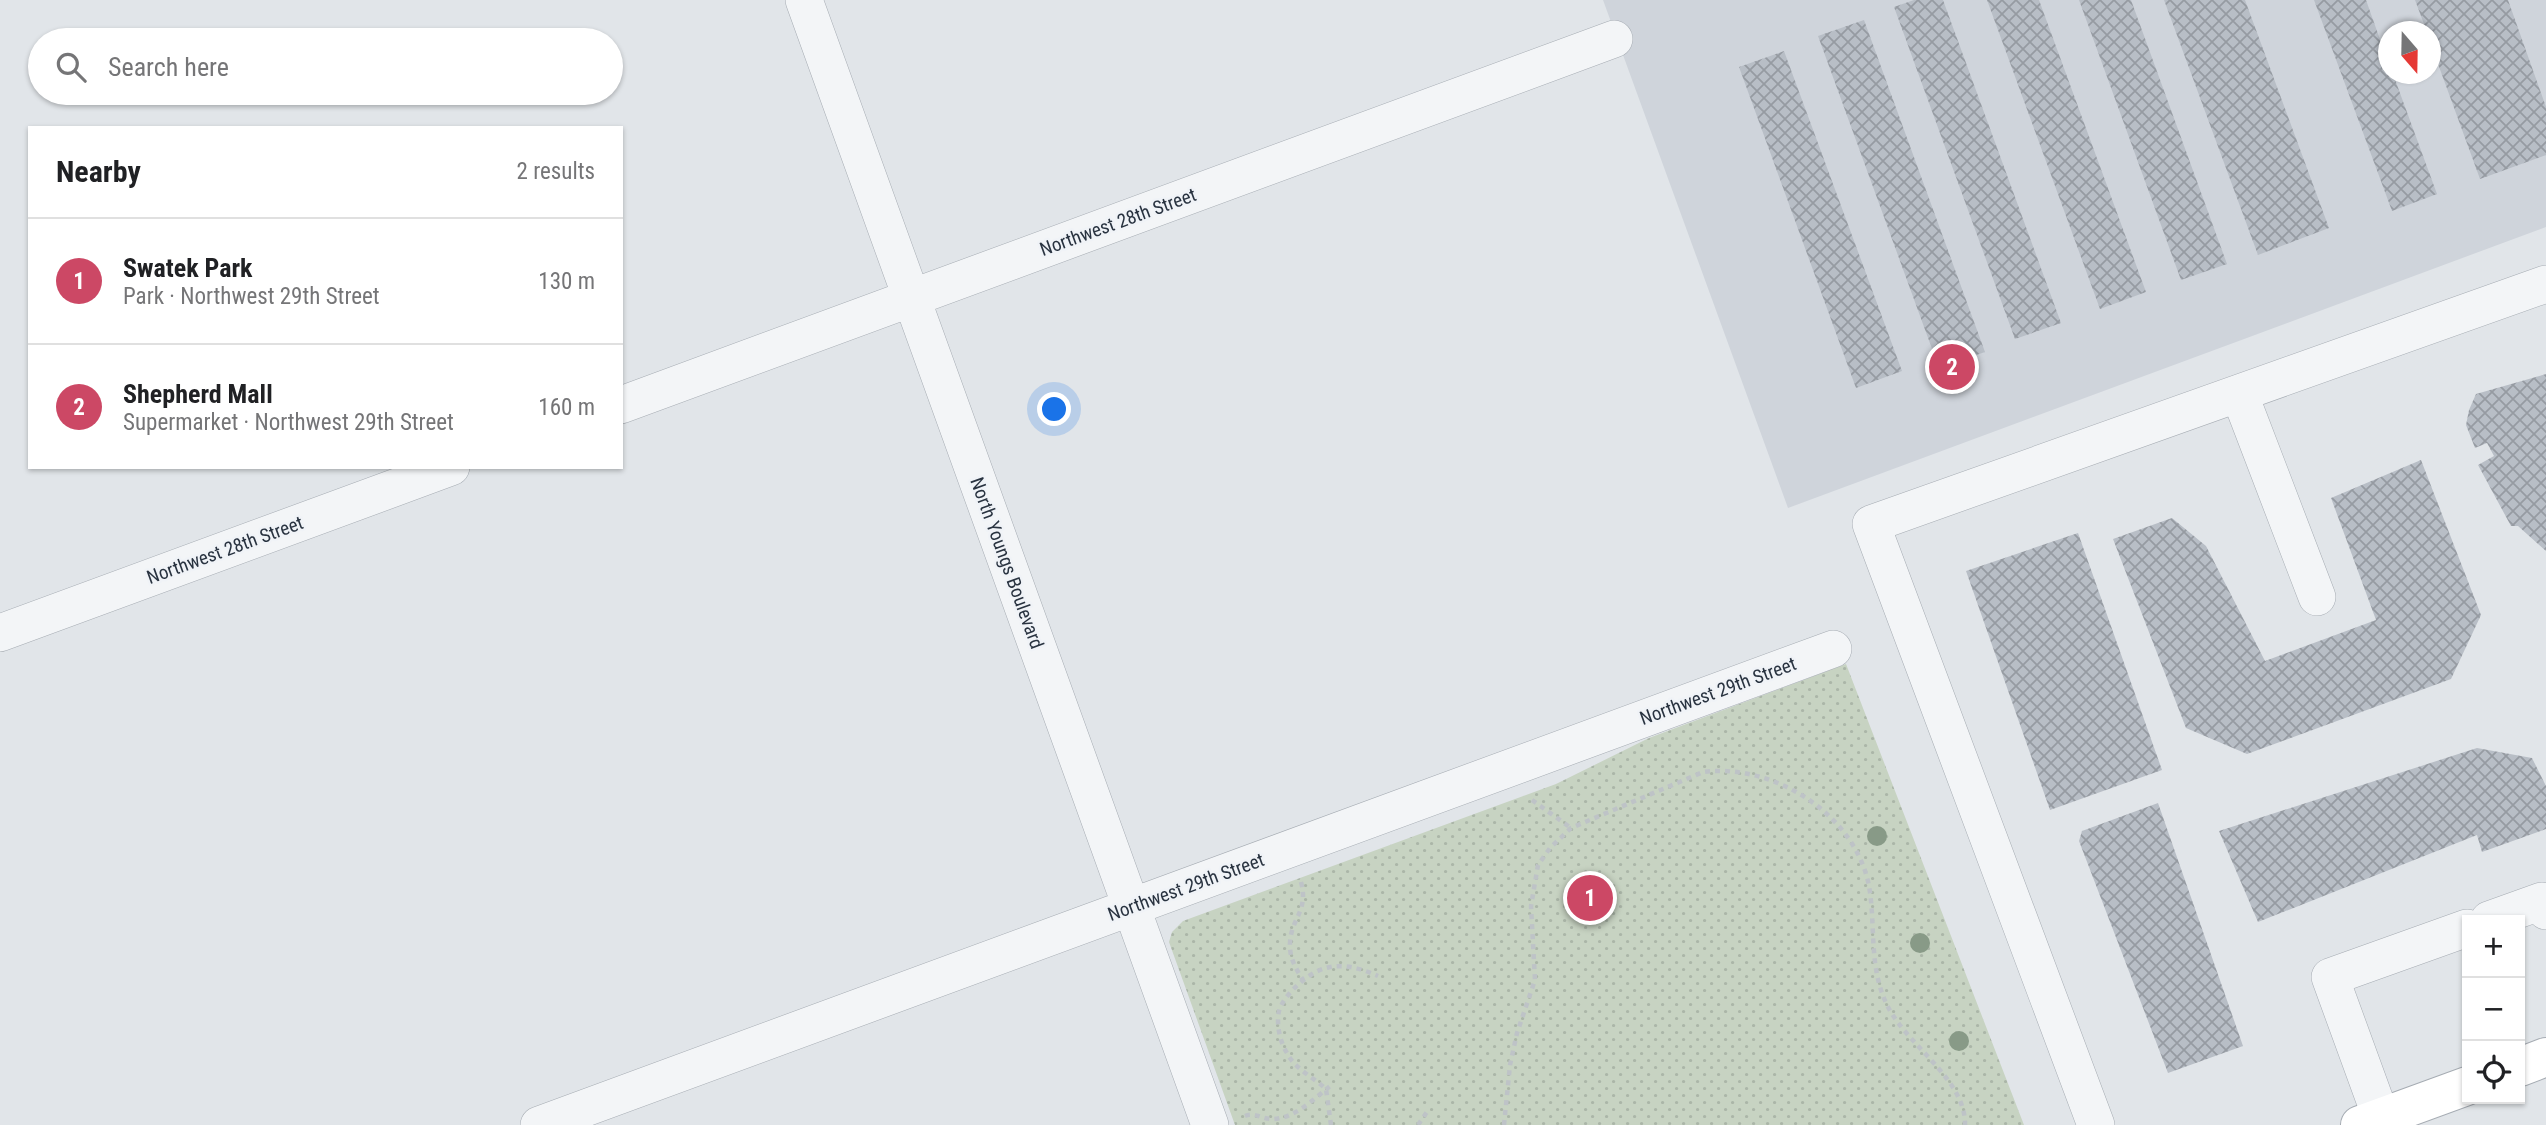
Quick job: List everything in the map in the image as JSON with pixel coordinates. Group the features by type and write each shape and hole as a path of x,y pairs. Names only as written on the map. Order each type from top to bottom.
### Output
{"street":[{"name":"North Youngs Boulevard","path":"804,0 1131,907 1225,1121"},
{"name":"Northwest 28th Street","path":"623,403 1614,39"},
{"path":"2096,1125 1871,524 2546,284"},
{"path":"2239,393 2318,597"},
{"name":"Northwest 28th Street","path":"0,633 446,469"},
{"name":"Northwest 29th Street","path":"539,1125 1832,649"},
{"path":"2503,915 2542,901 2546,911"},
{"path":"2462,930 2330,977 2370,1121 2462,1088"},
{"path":"2525,1065 2546,1057"}],"path":[{"path":"1504,1125 1510,1065 1517,1032 1535,979 1531,906 1538,865 1550,848 1571,828 1703,772 1725,769 1748,772 1793,789 1819,806 1841,829 1857,855 1868,884 1873,960 1886,1004 1903,1031 1950,1081 1959,1096 1965,1125"},
{"path":"1530,798 1571,828"},
{"path":"1290,848 1304,891 1304,906 1295,923 1290,942 1292,961 1303,980"},
{"path":"1328,1087 1299,1068 1287,1054 1279,1034 1279,1010 1303,980 1325,968 1360,968 1378,976"},
{"path":"1225,1121 1252,1114 1268,1119 1283,1118 1304,1107 1328,1087"},
{"path":"1328,1087 1331,1125"},
{"path":"1418,1125 1429,1109"}],"shaded area":[{"path":"1603,0 2546,0 2546,227 1788,508"}],"green space":[{"path":"1846,664 2024,1125 1235,1125 1169,942 1172,932 1183,921 1556,784 1649,738"}],"building":[{"path":"1914,0 1943,0 2061,323 2015,339 1894,7"},
{"path":"1987,0 2039,0 2146,292 2100,309"},
{"path":"2079,0 2131,0 2227,264 2181,280"},
{"path":"2164,0 2245,0 2329,228 2258,255"},
{"path":"2314,0 2366,0 2378,34 2378,84 2397,84 2437,194 2392,211"},
{"path":"2415,0 2508,0 2546,107 2546,155 2480,179 2441,72 2441,21 2423,21"},
{"path":"1864,20 1985,352 1939,368 1818,36"},
{"path":"1784,51 1902,371 1856,388 1739,67"},
{"path":"2546,374 2546,551 2518,526 2511,526 2478,465 2494,456 2487,443 2475,448 2466,425 2476,394"},
{"path":"2421,460 2481,615 2451,679 2247,754 2186,728 2113,539 2172,518 2206,546 2265,661 2376,620 2331,498"},
{"path":"2078,533 2162,770 2050,810 1966,571"},
{"path":"2477,748 2532,758 2546,786 2546,829 2482,852 2477,835 2258,922 2219,831"},
{"path":"2158,803 2243,1046 2168,1073 2079,841 2082,831"}],"place":[{"name":"Shepherd Mall","path":"1952,367"},
{"name":"Swatek Park","path":"1590,898"}]}
